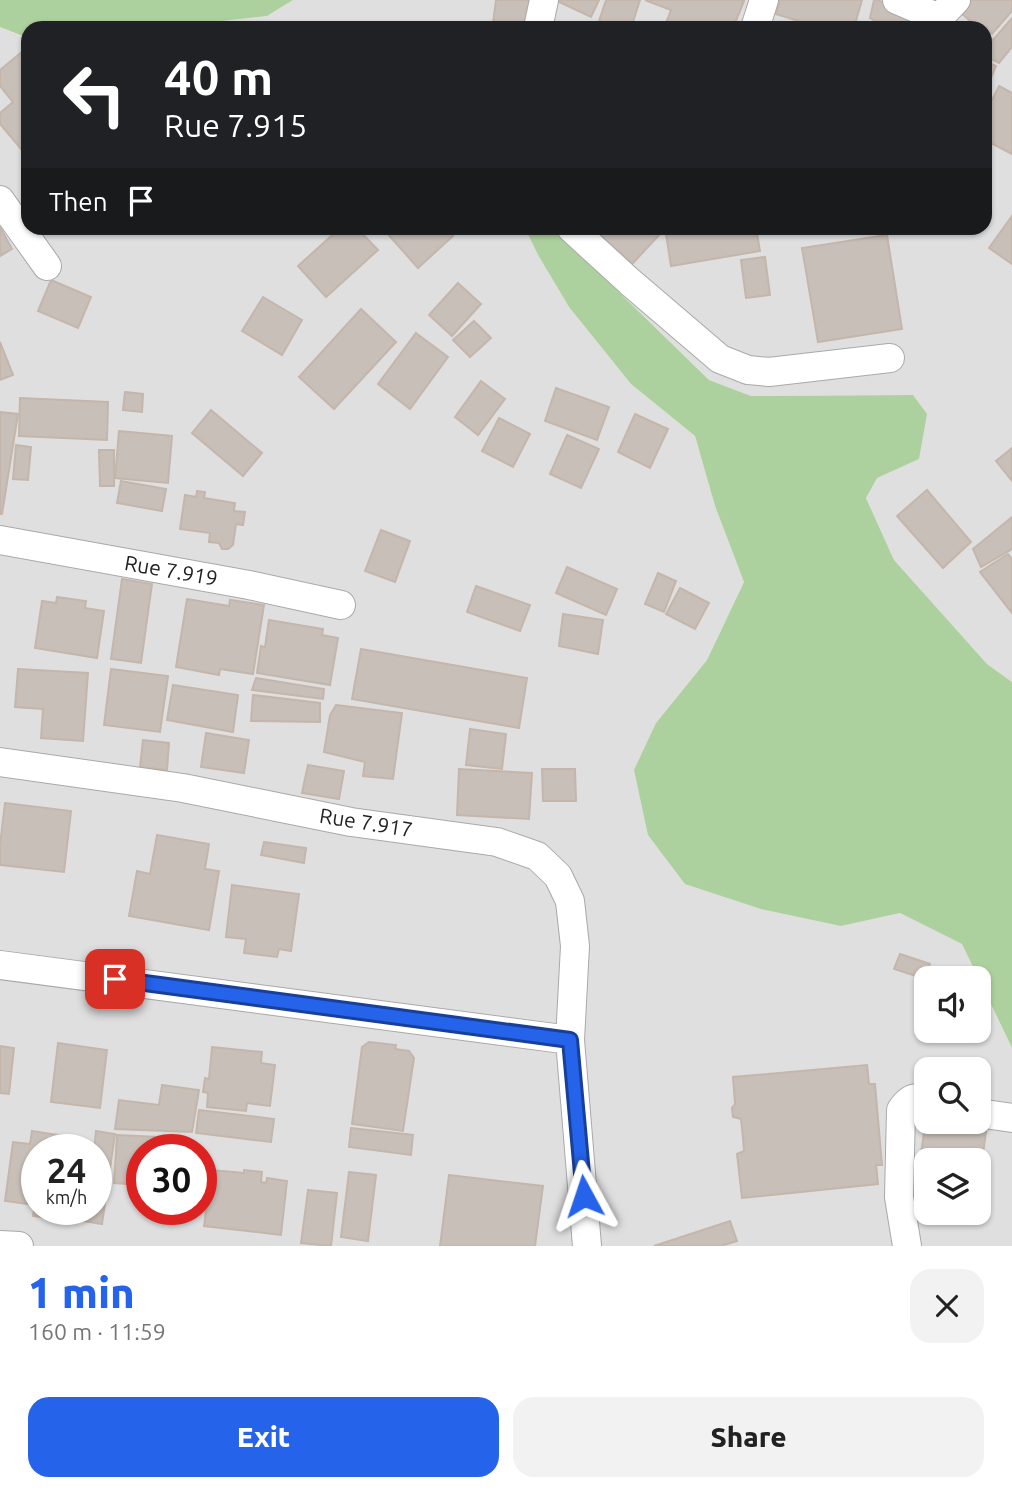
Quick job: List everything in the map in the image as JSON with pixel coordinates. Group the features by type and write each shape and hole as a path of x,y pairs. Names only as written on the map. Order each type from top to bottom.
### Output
{"street":[{"path":"540,21 544,0"},
{"path":"757,21 764,0"},
{"path":"897,0 942,15"},
{"path":"30,235 47,266"},
{"path":"579,235 720,359 748,370 769,372 890,358"},
{"name":"Rue 7.919","path":"0,540 249,585 341,605"},
{"name":"Rue 7.917","path":"0,762 183,788 351,822 497,842 537,856 558,876 570,901 575,946 570,1040 587,1246"},
{"path":"0,965 570,1040"},
{"path":"907,1246 899,1197 901,1110 914,1098"},
{"path":"991,1115 1012,1118"},
{"path":"0,1245 19,1246"}],"shaded area":[{"path":"293,0 1012,0 1012,682 987,664 894,560 866,498 876,478 919,459 913,395 751,396 709,380 560,235 992,235 992,21 221,21 267,16"},
{"path":"0,27 21,36 21,235 528,235 569,307 631,384 695,436 715,506 744,582 707,660 656,723 841,926 900,913 962,944 972,966 914,966 914,1043 991,1043 991,1005 1012,1048 1012,1246 0,1246"}],"green space":[{"path":"0,0 293,0 267,16 221,21 21,21 21,35 0,27"},
{"path":"528,235 560,235 709,380 751,396 913,395 927,414 919,459 877,478 866,498 894,560 987,664 1012,682 1012,1048 991,1004 991,966 973,966 962,944 900,913 841,926 761,909 685,884 648,835 634,770 656,723 707,660 744,582 715,506 695,436 631,384 569,307"}],"building":[{"path":"496,0 536,0 530,21 493,21"},
{"path":"555,0 599,0 591,17"},
{"path":"606,0 640,0 633,21 599,21"},
{"path":"645,0 744,1 736,21 667,21 671,10"},
{"path":"780,0 862,0 856,21 798,21 776,14"},
{"path":"874,0 878,0 916,21 875,21 870,18"},
{"path":"971,0 1012,0 1012,11 992,34 992,21 970,21 960,12"},
{"path":"1012,18 1012,47 999,63 992,60 993,40"},
{"path":"21,52 21,149 0,124 0,113 13,102 0,86 0,70"},
{"path":"999,86 1012,93 1012,154 992,144 992,100"},
{"path":"1012,216 1012,264 989,248"},
{"path":"0,227 12,249 0,256"},
{"path":"332,235 364,235 378,250 326,297 298,266"},
{"path":"389,235 453,236 418,268"},
{"path":"600,235 659,235 632,264"},
{"path":"666,235 757,235 760,251 671,266"},
{"path":"887,235 902,329 818,342 802,248"},
{"path":"765,257 770,295 746,298 741,260"},
{"path":"51,280 91,297 78,328 38,311"},
{"path":"458,283 481,304 452,336 429,315"},
{"path":"263,297 302,320 282,355 242,331"},
{"path":"361,309 396,342 334,409 299,377"},
{"path":"474,321 491,338 470,357 453,340"},
{"path":"416,333 448,357 410,409 378,384"},
{"path":"0,342 13,375 0,380"},
{"path":"481,381 505,399 478,435 455,417"},
{"path":"556,388 609,407 597,440 545,421"},
{"path":"125,392 143,394 142,412 123,410"},
{"path":"20,398 108,402 107,440 19,436"},
{"path":"211,410 262,453 243,476 192,433"},
{"path":"0,412 18,414 2,514 0,514"},
{"path":"635,414 668,429 650,468 618,452"},
{"path":"499,418 530,434 513,467 482,451"},
{"path":"119,431 172,436 168,483 115,478"},
{"path":"567,435 599,449 581,488 550,474"},
{"path":"16,445 31,447 28,480 13,479"},
{"path":"1012,448 1012,481 996,461"},
{"path":"99,450 114,450 114,486 100,486"},
{"path":"121,481 166,489 162,511 117,503"},
{"path":"927,490 971,542 943,568 897,516"},
{"path":"197,491 205,492 204,498 235,503 234,511 245,512 243,525 236,524 233,545 228,549 222,549 219,543 209,542 210,533 180,529 185,495 196,497"},
{"path":"1012,517 1012,549 981,567 973,549"},
{"path":"381,530 410,541 395,582 365,571"},
{"path":"1008,554 1012,559 1012,613 980,572"},
{"path":"567,567 617,589 606,615 556,593"},
{"path":"658,573 676,581 664,612 645,604"},
{"path":"122,579 152,584 141,663 111,659"},
{"path":"476,586 530,605 520,631 467,612"},
{"path":"680,588 709,603 695,629 666,614"},
{"path":"57,597 86,601 85,608 104,611 97,658 35,648 42,601 56,603"},
{"path":"187,599 229,606 230,600 264,605 253,674 220,669 219,675 176,667"},
{"path":"563,614 603,620 598,654 559,646"},
{"path":"269,620 323,629 322,635 338,638 330,685 257,673"},
{"path":"361,649 527,678 519,728 352,699"},
{"path":"18,669 88,673 83,741 41,738 43,709 15,707"},
{"path":"111,669 168,676 160,732 104,725"},
{"path":"256,678 324,689 323,699 252,690"},
{"path":"173,685 238,695 233,732 167,720"},
{"path":"253,695 320,703 320,722 251,721"},
{"path":"336,705 402,713 393,779 363,776 365,762 324,752 330,715"},
{"path":"470,729 506,734 502,769 466,765"},
{"path":"206,733 249,740 244,773 201,767"},
{"path":"143,740 169,743 167,770 140,767"},
{"path":"308,765 344,771 339,799 302,793"},
{"path":"459,769 532,773 529,819 457,815"},
{"path":"542,769 575,769 576,801 543,801"},
{"path":"5,803 71,811 64,872 0,865"},
{"path":"157,835 209,844 205,869 219,871 209,930 129,916 137,871 150,874"},
{"path":"264,842 306,848 304,863 261,855"},
{"path":"232,885 299,894 291,951 279,949 277,957 244,953 246,939 226,937"},
{"path":"900,954 930,964 914,966 914,975 894,969"},
{"path":"369,1042 396,1045 395,1049 409,1051 414,1058 403,1131 352,1124 362,1047"},
{"path":"58,1043 107,1050 100,1108 51,1102"},
{"path":"0,1046 14,1048 9,1094 0,1093"},
{"path":"212,1047 262,1052 261,1063 275,1065 270,1106 247,1103 246,1111 207,1107 208,1093 203,1092 205,1078 209,1079"},
{"path":"867,1065 869,1084 875,1084 882,1165 876,1165 878,1184 742,1198 737,1154 744,1151 741,1119 733,1117 733,1077"},
{"path":"162,1085 199,1090 192,1132 115,1129 119,1100 159,1105"},
{"path":"199,1110 274,1119 271,1142 196,1133"},
{"path":"351,1128 413,1135 411,1155 349,1147"},
{"path":"96,1131 115,1134 112,1155 112,1134 96,1134"},
{"path":"924,1134 986,1134 984,1148 922,1148"},
{"path":"117,1135 126,1135 126,1184 114,1183"},
{"path":"13,1142 21,1143 21,1203 5,1201"},
{"path":"217,1171 262,1172 261,1182 266,1183 267,1178 287,1181 281,1235 204,1226 217,1225"},
{"path":"349,1172 376,1175 368,1241 341,1237"},
{"path":"449,1175 543,1186 535,1246 440,1246"},
{"path":"308,1190 337,1193 331,1246 301,1243"},
{"path":"730,1221 737,1241 721,1246 654,1246"}],"route":[{"path":"115,979 570,1040 584,1196"}]}
